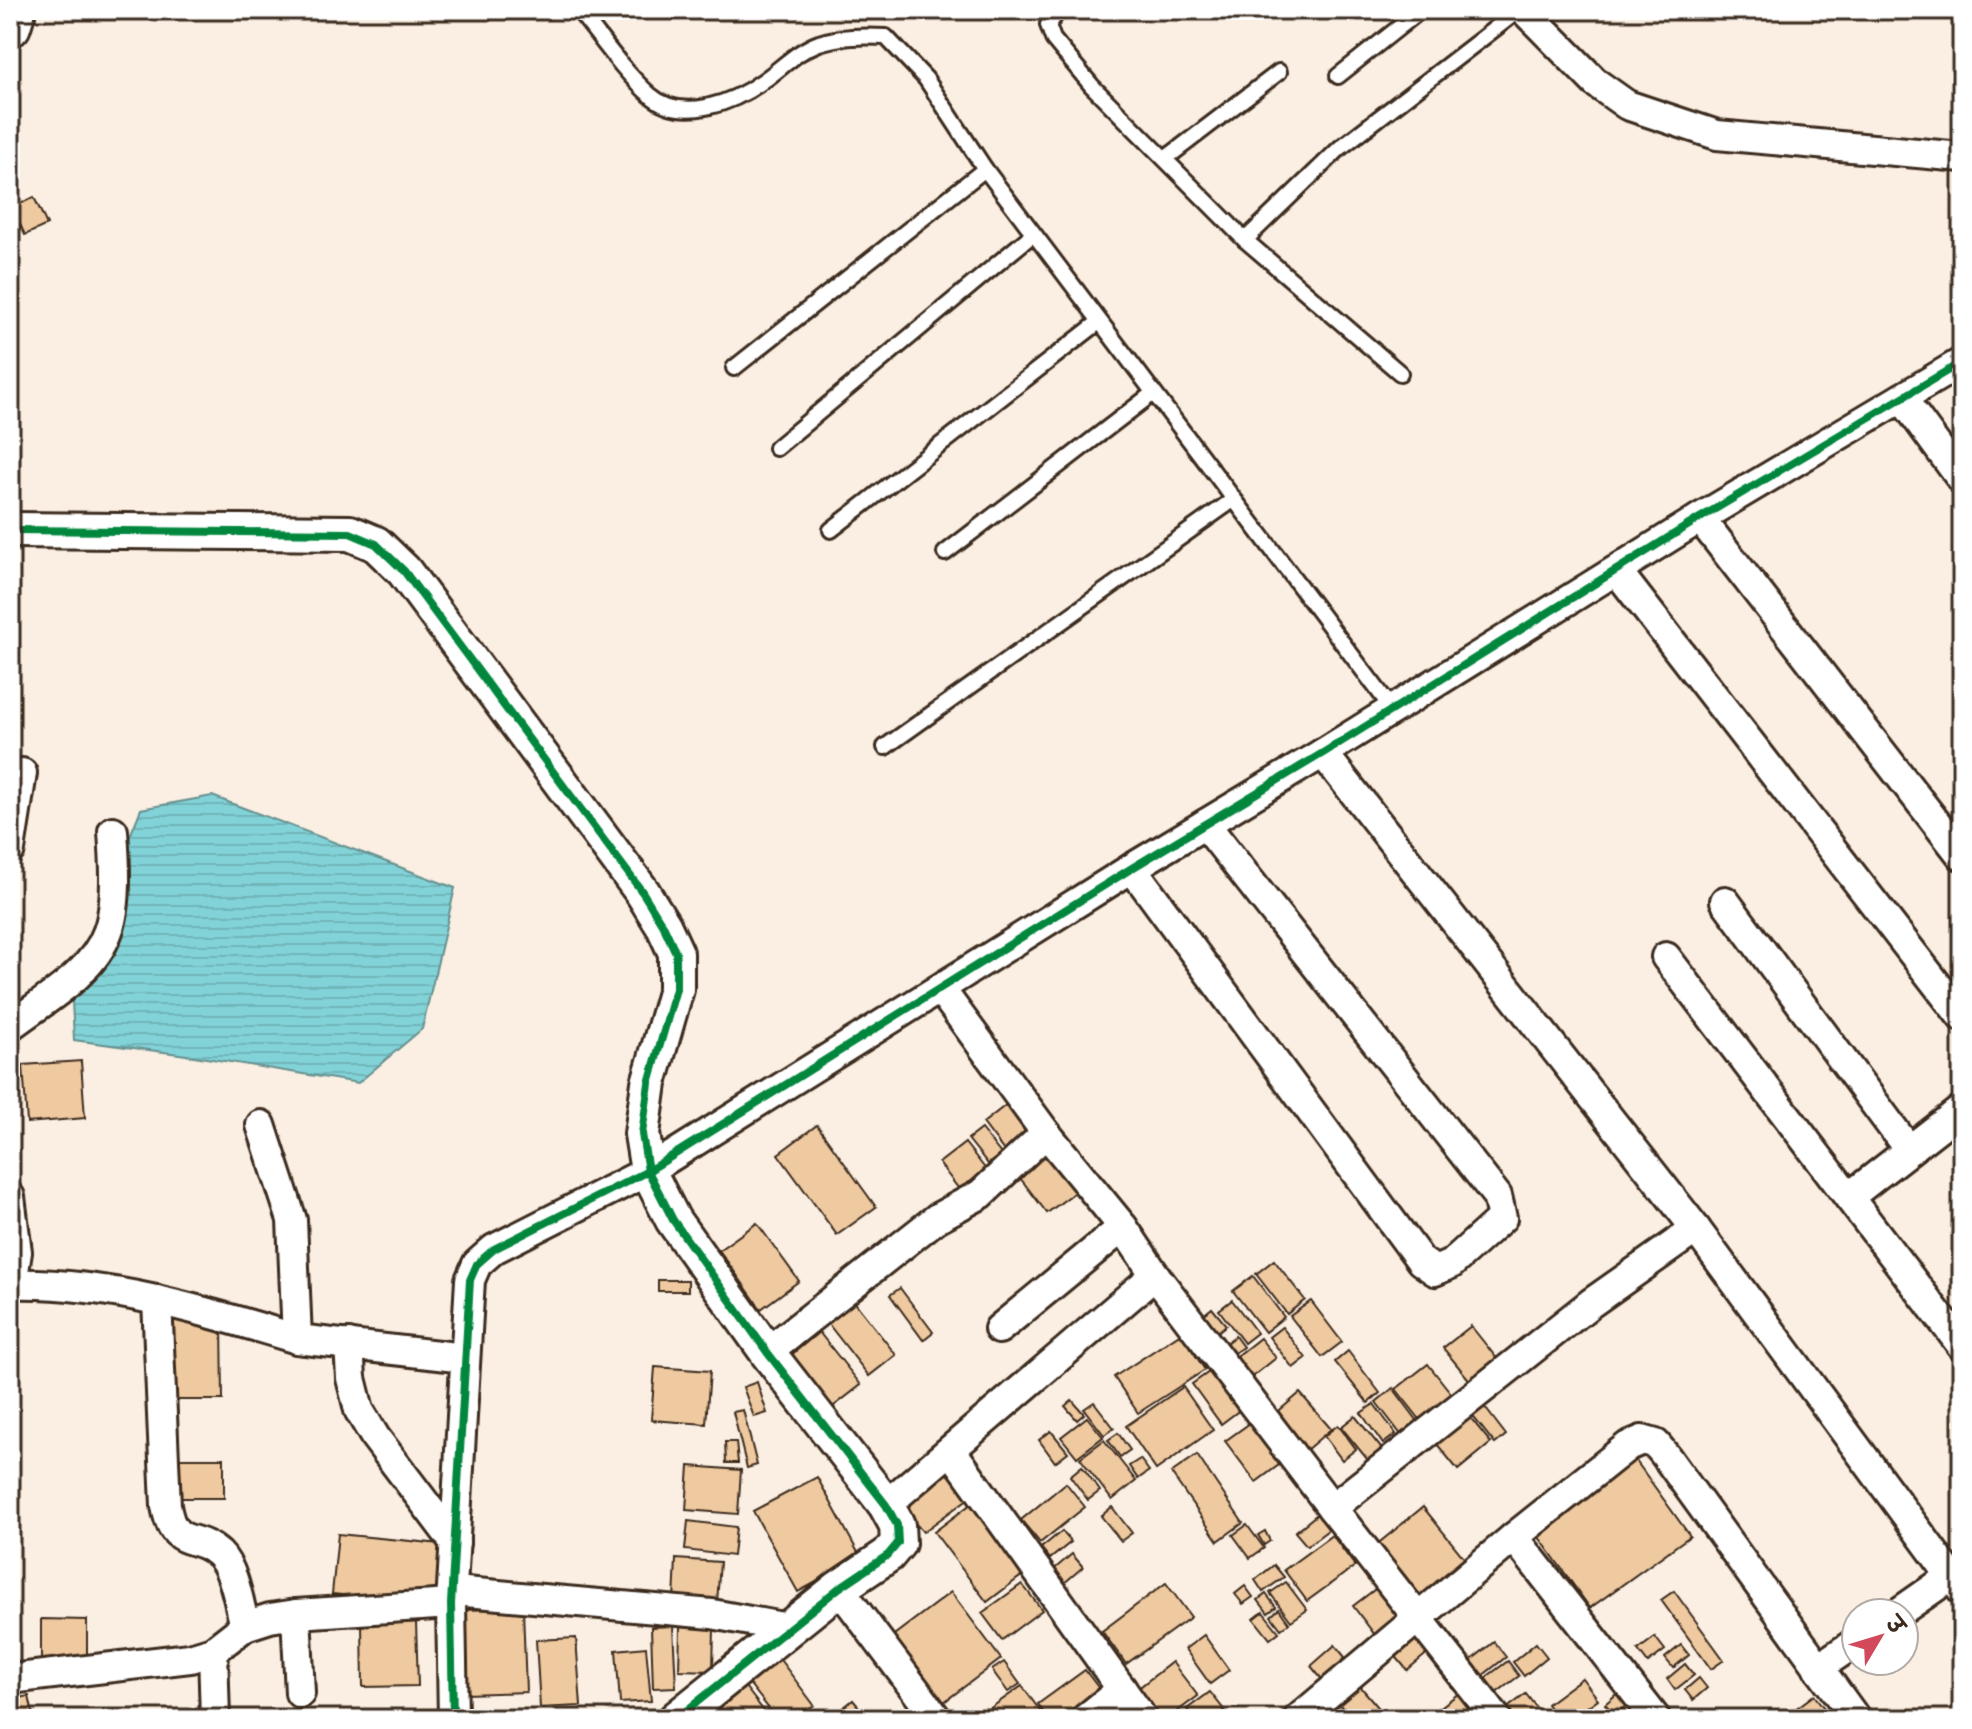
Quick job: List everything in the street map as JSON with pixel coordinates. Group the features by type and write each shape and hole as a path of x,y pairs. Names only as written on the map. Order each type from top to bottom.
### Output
{"main road":[{"path":"10,26 15,10"}],"street":[{"path":"1522,10 1596,83 1627,105 1717,135 1962,157"},
{"path":"453,1719 452,1598 470,1280 477,1264 494,1249 523,1233 648,1171 1700,518 1962,362"},
{"path":"1902,398 1962,480"},
{"path":"1700,518 1962,856"},
{"path":"10,530 350,533 376,544 404,571 643,893 676,953 676,989 649,1083 642,1134 648,1171 673,1220 767,1352 886,1505 897,1525 898,1543 888,1555 839,1588 676,1719"},
{"path":"1617,571 1962,1017"},
{"path":"1323,753 1696,1229 1956,1584 1920,1602"},
{"path":"10,850 22,773"},
{"path":"1132,868 1421,1261 1435,1271 1451,1264 1502,1218 1497,1196 1205,824"},
{"path":"10,1026 71,981 95,953 108,931 116,871 113,831"},
{"path":"1725,901 1909,1150"},
{"path":"1666,957 1962,1346"},
{"path":"941,990 1046,1133 1123,1227 1155,1275 1332,1508 1497,1719"},
{"path":"1849,1197 1962,1109"},
{"path":"261,1125 292,1220 297,1339"},
{"path":"767,1352 937,1218 981,1194 1046,1133"},
{"path":"10,1197 17,1252 11,1284 62,1286 157,1300 198,1308 297,1339 465,1358"},
{"path":"999,1329 1123,1227"},
{"path":"1332,1508 1591,1303 1696,1229"},
{"path":"886,1505 1155,1275"},
{"path":"157,1300 166,1506 170,1524 177,1534 220,1556 228,1567 245,1626"},
{"path":"349,1344 351,1378 359,1410 375,1437 455,1543"},
{"path":"1298,1719 1331,1708 1417,1617 1628,1446 1642,1440 1656,1444 1856,1719"},
{"path":"951,1450 1143,1719"},
{"path":"1514,1537 1656,1719"},
{"path":"839,1588 937,1719"},
{"path":"10,1679 190,1658 213,1651 245,1626 270,1618 452,1598 712,1614 788,1628"},
{"path":"296,1614 300,1693"},
{"path":"213,1651 215,1719"},
{"path":"1818,1668 1840,1653"},
{"path":"1085,1719 1122,1689"}],"lane":[{"path":"578,10 650,96 668,106 692,110 727,101 762,83 794,57 818,44 855,35 886,37 926,79 985,169 1033,234 1393,710"},
{"path":"1059,10 1048,25 1053,39 1092,86 1245,240 1400,373"},
{"path":"1338,76 1421,10"},
{"path":"1245,240 1350,139 1522,10"},
{"path":"1165,159 1279,72"},
{"path":"734,368 985,169"},
{"path":"776,448 1033,234"},
{"path":"831,530 1099,322"},
{"path":"945,553 1152,394"},
{"path":"885,747 1233,500"}],"water":[{"path":"212,796 455,888 422,1029 358,1083 74,1040 71,981 141,809"}],"building":[{"path":"34,197 47,225 25,235 12,208"},
{"path":"81,1061 85,1118 27,1123 23,1065"},
{"path":"1006,1105 1027,1134 1004,1151 983,1123"},
{"path":"817,1125 876,1207 837,1235 778,1154"},
{"path":"981,1129 1001,1154 988,1164 968,1139"},
{"path":"965,1143 991,1176 965,1197 939,1163"},
{"path":"1045,1153 1075,1192 1047,1213 1017,1174"},
{"path":"757,1223 799,1281 761,1309 719,1250"},
{"path":"1274,1260 1305,1300 1287,1314 1256,1274"},
{"path":"1253,1276 1284,1317 1265,1332 1233,1291"},
{"path":"658,1280 688,1280 688,1291 658,1291"},
{"path":"900,1288 933,1332 923,1340 890,1295"},
{"path":"853,1300 896,1355 869,1376 826,1321"},
{"path":"1232,1300 1257,1333 1244,1343 1219,1310"},
{"path":"1311,1301 1342,1342 1322,1357 1290,1316"},
{"path":"1212,1308 1226,1325 1215,1334 1201,1317"},
{"path":"222,1320 223,1400 175,1400 174,1321"},
{"path":"1471,1326 1498,1360 1471,1382 1443,1348"},
{"path":"1282,1327 1306,1358 1293,1368 1269,1337"},
{"path":"819,1332 861,1385 825,1413 784,1361"},
{"path":"1181,1333 1205,1370 1138,1413 1114,1377"},
{"path":"1235,1336 1243,1347 1234,1353 1226,1343"},
{"path":"1260,1338 1276,1358 1243,1384 1227,1364"},
{"path":"1348,1351 1380,1393 1368,1403 1335,1362"},
{"path":"1428,1364 1458,1402 1426,1427 1396,1389"},
{"path":"655,1367 710,1371 706,1424 651,1420"},
{"path":"1212,1370 1241,1409 1221,1424 1192,1384"},
{"path":"757,1382 767,1413 754,1417 743,1387"},
{"path":"1183,1387 1213,1430 1156,1470 1126,1426"},
{"path":"1393,1388 1426,1432 1409,1445 1376,1402"},
{"path":"1300,1393 1331,1429 1299,1456 1268,1420"},
{"path":"1072,1400 1084,1414 1077,1420 1065,1406"},
{"path":"1480,1401 1506,1435 1495,1444 1468,1410"},
{"path":"1094,1402 1114,1428 1104,1435 1084,1409"},
{"path":"1374,1404 1396,1434 1383,1444 1361,1413"},
{"path":"743,1410 757,1465 747,1468 733,1412"},
{"path":"1465,1411 1491,1443 1458,1470 1432,1438"},
{"path":"1355,1416 1390,1459 1376,1470 1341,1427"},
{"path":"1087,1417 1103,1437 1077,1457 1061,1437"},
{"path":"1253,1421 1283,1462 1256,1482 1225,1441"},
{"path":"1338,1425 1356,1449 1342,1460 1324,1436"},
{"path":"1051,1431 1068,1452 1055,1462 1039,1440"},
{"path":"1118,1433 1130,1450 1120,1457 1108,1440"},
{"path":"1104,1440 1136,1481 1112,1500 1080,1458"},
{"path":"725,1442 736,1442 738,1463 726,1463"},
{"path":"1631,1454 1690,1536 1590,1608 1531,1526"},
{"path":"1197,1455 1243,1523 1218,1541 1171,1473"},
{"path":"172,1458 224,1458 224,1498 172,1498"},
{"path":"1140,1459 1149,1471 1138,1479 1129,1466"},
{"path":"950,1465 973,1495 923,1532 900,1506"},
{"path":"689,1466 741,1470 738,1514 686,1510"},
{"path":"1082,1466 1100,1491 1088,1500 1070,1476"},
{"path":"817,1477 861,1558 798,1592 753,1511"},
{"path":"1066,1483 1085,1507 1040,1543 1021,1520"},
{"path":"975,1501 1028,1571 987,1602 934,1532"},
{"path":"1112,1507 1132,1533 1121,1541 1101,1516"},
{"path":"1423,1507 1465,1559 1417,1598 1375,1546"},
{"path":"1320,1512 1332,1527 1307,1546 1295,1532"},
{"path":"688,1521 736,1527 733,1556 685,1550"},
{"path":"1247,1525 1264,1548 1250,1558 1233,1535"},
{"path":"1062,1531 1071,1542 1050,1559 1041,1548"},
{"path":"1265,1531 1270,1541 1264,1545 1258,1535"},
{"path":"338,1534 441,1544 435,1604 332,1594"},
{"path":"1332,1535 1355,1566 1307,1601 1284,1570"},
{"path":"1072,1554 1083,1567 1063,1584 1052,1571"},
{"path":"676,1559 720,1562 717,1603 674,1601"},
{"path":"1274,1565 1284,1577 1263,1592 1255,1580"},
{"path":"1286,1582 1307,1610 1291,1621 1270,1593"},
{"path":"1166,1583 1191,1617 1126,1664 1102,1631"},
{"path":"1022,1584 1042,1610 1002,1640 982,1613"},
{"path":"1245,1586 1253,1597 1243,1604 1235,1594"},
{"path":"1378,1587 1403,1620 1378,1639 1353,1606"},
{"path":"1674,1591 1724,1660 1711,1669 1661,1600"},
{"path":"951,1592 1001,1659 940,1705 890,1638"},
{"path":"1266,1594 1276,1607 1268,1613 1258,1600"},
{"path":"523,1608 526,1692 466,1694 463,1610"},
{"path":"1279,1609 1289,1623 1281,1629 1271,1616"},
{"path":"1263,1612 1279,1632 1270,1639 1254,1619"},
{"path":"41,1619 87,1620 87,1665 41,1665"},
{"path":"416,1622 418,1686 363,1687 362,1623"},
{"path":"673,1626 676,1687 653,1688 651,1627"},
{"path":"680,1627 714,1628 713,1671 679,1670"},
{"path":"1204,1635 1229,1670 1210,1684 1185,1649"},
{"path":"1414,1635 1429,1652 1407,1670 1393,1653"},
{"path":"1655,1637 1665,1650 1648,1663 1638,1650"},
{"path":"576,1638 581,1706 540,1708 536,1640"},
{"path":"1494,1642 1506,1657 1482,1676 1470,1661"},
{"path":"1536,1643 1547,1657 1524,1676 1513,1662"},
{"path":"1335,1645 1354,1668 1329,1688 1311,1666"},
{"path":"1681,1645 1689,1655 1673,1668 1665,1658"},
{"path":"646,1647 651,1701 620,1703 616,1650"},
{"path":"772,1649 814,1705 796,1719 777,1719 741,1673"},
{"path":"1508,1661 1519,1676 1496,1693 1485,1678"},
{"path":"1004,1662 1020,1684 1008,1692 992,1670"},
{"path":"1172,1662 1198,1696 1167,1719 1158,1719 1136,1690"},
{"path":"1685,1664 1694,1675 1675,1690 1667,1679"},
{"path":"1085,1670 1100,1690 1060,1719 1048,1719 1038,1704"},
{"path":"1582,1678 1598,1699 1571,1719 1558,1719 1547,1704"},
{"path":"1699,1678 1707,1688 1693,1700 1685,1690"},
{"path":"739,1679 770,1719 717,1719 706,1705"},
{"path":"1022,1686 1046,1719 975,1719"},
{"path":"1360,1686 1383,1713 1376,1719 1352,1719 1339,1704"},
{"path":"1620,1691 1630,1702 1616,1715 1605,1704"},
{"path":"1210,1692 1225,1711 1213,1719 1194,1719 1187,1709"},
{"path":"1458,1694 1471,1711 1461,1719 1440,1719 1434,1712"},
{"path":"1526,1694 1545,1719 1507,1719 1502,1712"},
{"path":"1814,1695 1827,1712 1818,1719 1782,1719"},
{"path":"29,1696 34,1719 10,1719 10,1700"},
{"path":"853,1700 869,1719 829,1719"},
{"path":"917,1708 926,1719 903,1719"}],"cycle path":[{"path":"453,1719 451,1604 470,1280 477,1264 494,1249 648,1171 1700,518 1962,362"},
{"path":"10,530 350,533 376,544 404,571 643,893 664,927 676,953 676,989 649,1083 642,1134 648,1171 673,1220 767,1352 886,1505 897,1525 898,1543 888,1555 839,1588 676,1719"}]}
